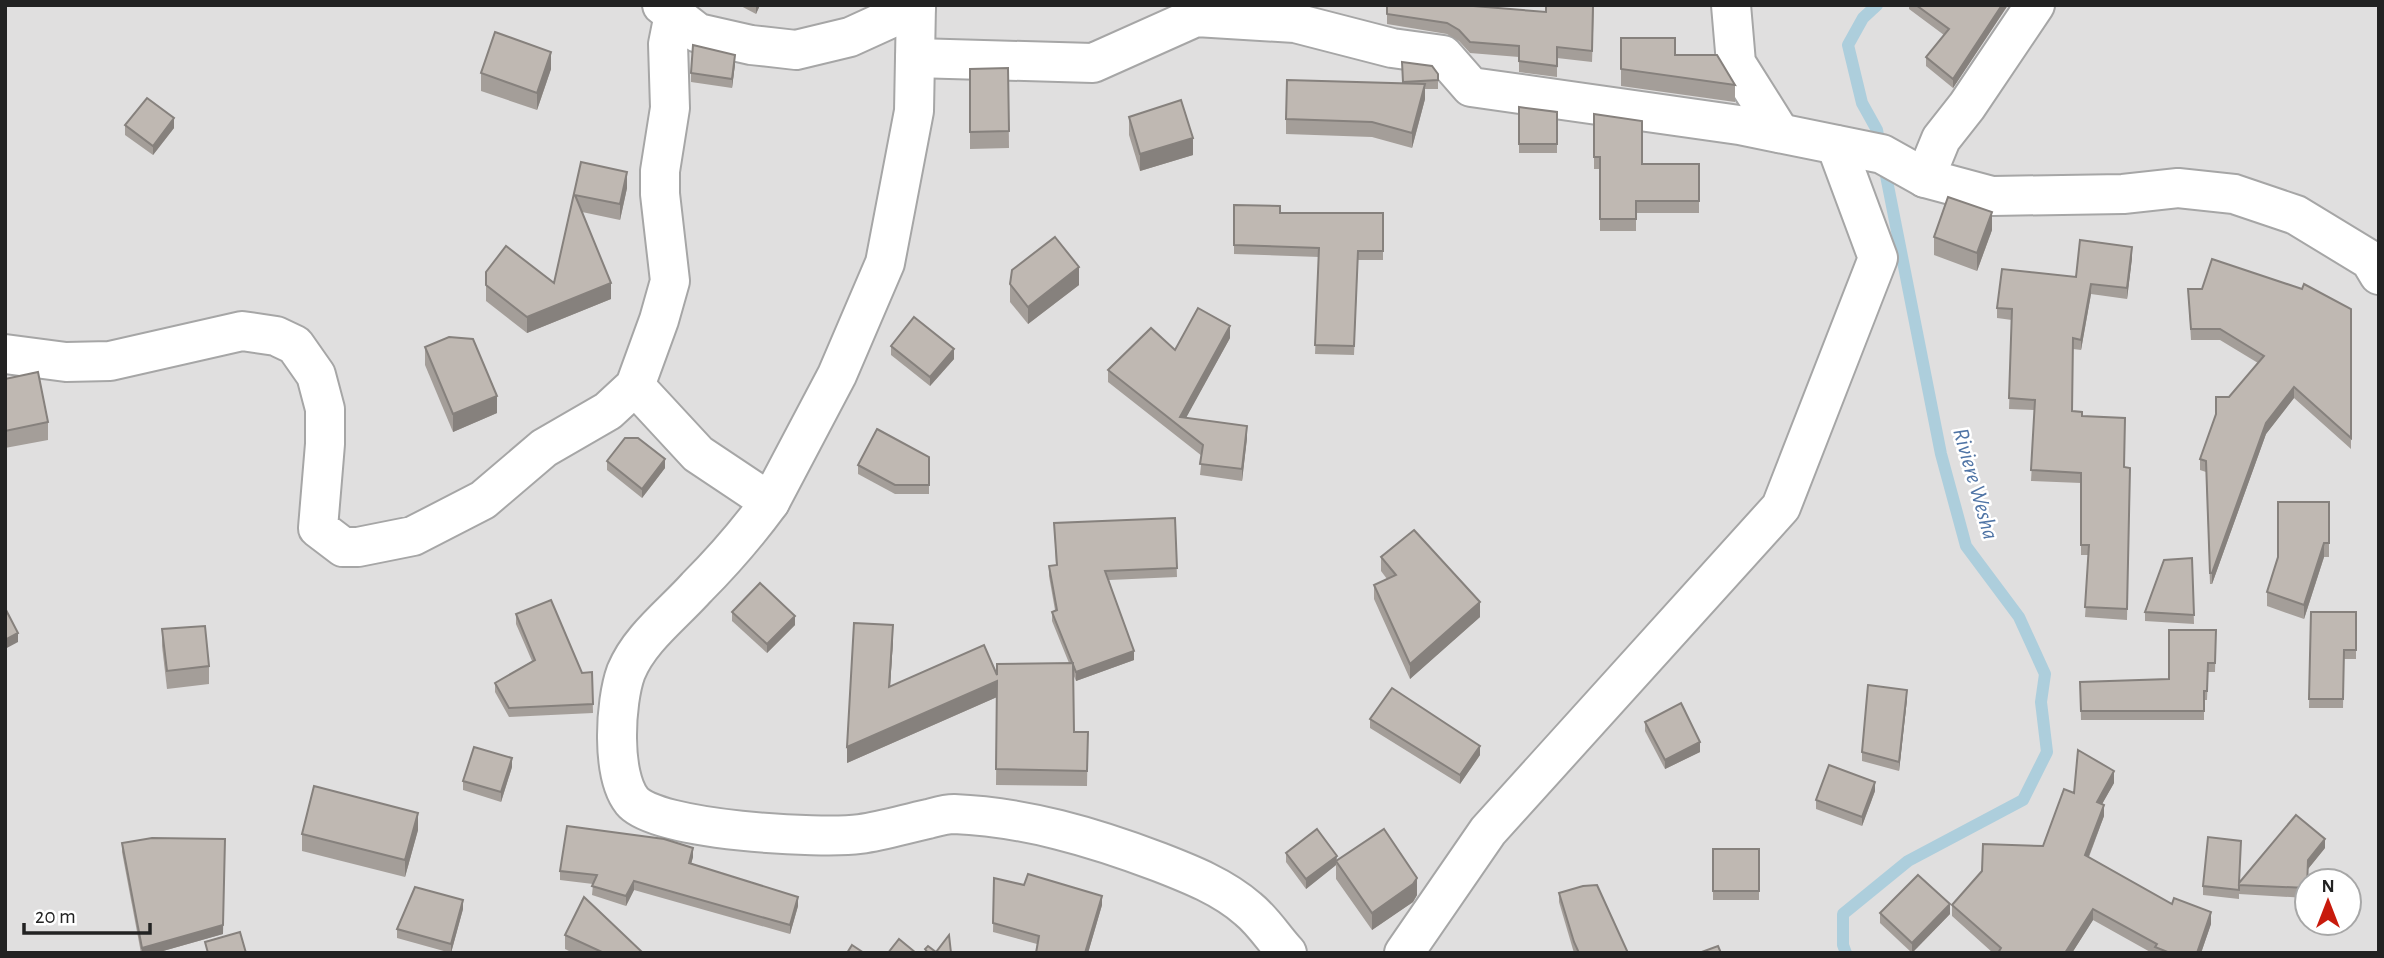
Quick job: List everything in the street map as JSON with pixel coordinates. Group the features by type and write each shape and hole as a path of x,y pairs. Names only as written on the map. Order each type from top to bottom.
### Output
{"street":[{"path":"1731,5 1736,63 1780,133"},
{"path":"1924,178 1941,139 2035,5"},
{"path":"668,10 698,33 751,46 796,50 850,37 916,6 914,111 885,263 837,375 769,502 755,522 698,587 642,644 626,673 619,706 617,745 623,784 633,803 657,816 684,823 757,833 858,834 951,814 1040,825 1106,842 1198,877 1249,909 1285,952"},
{"path":"5,354 66,362 110,361 242,331 276,335 295,345 316,375 325,409 318,527 343,547 358,547 413,536 483,500 544,448 608,411 635,386 670,281 660,194 660,171 670,108 668,10"},
{"path":"915,58 1093,63 1196,17 1295,23 1392,48 1443,55 1471,86 1739,125 1882,154 1924,178 1992,196 2123,194 2178,188 2234,194 2296,215 2370,260 2379,275"},
{"path":"1404,953 1488,831 1781,507 1878,258 1836,145"},
{"path":"635,386 698,454 769,502"}],"shaded area":[{"path":"5,5 2379,5 2379,953 5,953"}],"building":[{"path":"1387,5 1461,5 1546,12 1546,5 1593,5 1592,51 1557,47 1557,66 1519,61 1519,46 1470,42 1459,30 1447,23 1387,14"},
{"path":"1916,5 2002,5 1953,79 1926,57 1949,29"},
{"path":"495,32 551,52 537,93 481,73"},
{"path":"1621,38 1675,38 1675,55 1717,55 1735,85 1621,69"},
{"path":"693,45 735,55 732,79 691,73"},
{"path":"1402,62 1432,66 1438,74 1438,80 1403,82"},
{"path":"1008,68 1009,131 970,132 970,69"},
{"path":"1287,80 1425,84 1412,133 1372,122 1286,119"},
{"path":"147,98 174,118 153,146 125,125"},
{"path":"1181,100 1193,138 1140,154 1129,117"},
{"path":"1519,107 1557,112 1557,144 1519,144"},
{"path":"1594,114 1642,121 1642,164 1699,164 1699,201 1636,201 1636,219 1600,219 1600,157 1594,157"},
{"path":"581,162 627,172 620,204 575,195 611,283 527,317 486,285 486,272 506,246 554,283"},
{"path":"1948,197 1992,212 1977,253 1934,237"},
{"path":"1234,205 1280,206 1280,213 1383,213 1383,251 1358,251 1354,346 1315,345 1319,248 1234,245"},
{"path":"1055,237 1079,267 1028,307 1010,284 1012,270"},
{"path":"2080,240 2132,247 2127,288 2091,284 2081,340 2073,338 2072,411 2082,412 2082,416 2125,418 2124,467 2130,468 2127,609 2085,607 2089,545 2081,545 2081,473 2031,470 2035,400 2009,398 2012,309 1997,308 2002,269 2076,277"},
{"path":"2212,259 2302,289 2304,284 2351,309 2351,438 2294,387 2266,423 2210,573 2206,461 2200,459 2216,414 2216,397 2229,397 2264,356 2220,329 2191,329 2188,289 2202,289"},
{"path":"1198,308 1230,326 1180,417 1247,426 1242,469 1200,464 1203,445 1108,370 1151,328 1175,350"},
{"path":"914,317 954,349 930,377 891,346"},
{"path":"449,337 473,339 497,396 453,414 425,347"},
{"path":"38,372 48,422 5,431 5,379"},
{"path":"877,429 929,457 929,485 895,485 858,465"},
{"path":"625,438 638,438 665,459 642,489 607,461"},
{"path":"2278,502 2329,502 2329,543 2324,543 2304,605 2267,592 2278,557"},
{"path":"1175,518 1177,568 1105,571 1134,651 1076,672 1052,612 1057,610 1049,566 1057,565 1054,523"},
{"path":"1414,530 1480,602 1410,664 1374,585 1396,575 1381,557"},
{"path":"2192,558 2194,615 2145,612 2164,560"},
{"path":"760,583 795,616 767,644 732,612"},
{"path":"551,600 582,673 592,672 593,704 509,708 495,683 535,660 516,614"},
{"path":"5,608 18,633 5,640"},
{"path":"2311,612 2356,612 2356,650 2344,650 2343,699 2309,699"},
{"path":"854,623 893,625 889,687 984,645 997,675 997,664 1073,663 1074,732 1088,732 1087,771 996,769 997,681 847,747"},
{"path":"205,626 209,666 167,671 162,629"},
{"path":"2169,630 2216,630 2215,663 2208,663 2204,711 2081,711 2080,682 2169,679"},
{"path":"1868,685 1907,690 1899,762 1862,752"},
{"path":"1392,688 1480,746 1460,775 1370,719"},
{"path":"1681,703 1700,742 1665,760 1645,722"},
{"path":"474,747 512,758 501,792 463,781"},
{"path":"2078,750 2114,771 2097,802 2104,805 2085,855 2172,904 2174,898 2211,912 2197,953 2170,953 2155,947 2157,944 2093,909 2065,953 1998,953 2001,948 1952,905 1982,871 1983,844 2043,846 2064,789 2074,793"},
{"path":"1829,765 1875,782 1862,817 1816,800"},
{"path":"314,786 418,813 405,860 302,834"},
{"path":"2296,815 2325,839 2308,860 2308,867 2293,867 2293,887 2239,885 2239,890 2203,886 2208,837 2241,841 2239,883"},
{"path":"567,826 664,839 693,848 689,863 798,897 790,925 634,881 626,896 592,886 597,875 560,871"},
{"path":"1317,829 1337,856 1306,879 1286,853"},
{"path":"1384,829 1417,878 1413,884 1372,913 1336,861"},
{"path":"152,838 225,839 223,925 142,948 122,843"},
{"path":"1713,849 1759,849 1759,891 1713,891"},
{"path":"1028,874 1102,896 1085,953 1036,953 1039,936 993,923 994,878 1024,885"},
{"path":"1918,875 1950,904 1912,943 1880,913"},
{"path":"1597,885 1628,953 1579,953 1559,893"},
{"path":"415,887 463,900 451,944 397,929"},
{"path":"584,897 643,953 604,953 565,935"},
{"path":"240,932 246,953 208,953 205,942"},
{"path":"949,935 951,953 928,953 925,949 928,946 936,952"},
{"path":"899,939 916,953 888,953"},
{"path":"852,945 864,953 847,953"},
{"path":"1718,946 1721,953 1699,953"}],"waterway":[{"name":"Riviere Wesha","path":"1846,953 1843,945 1843,914 1908,861 2023,800 2047,752 2041,702 2045,674 2019,617 1966,546 1941,454 1877,130 1862,103 1848,45 1863,18 1877,5"}]}
